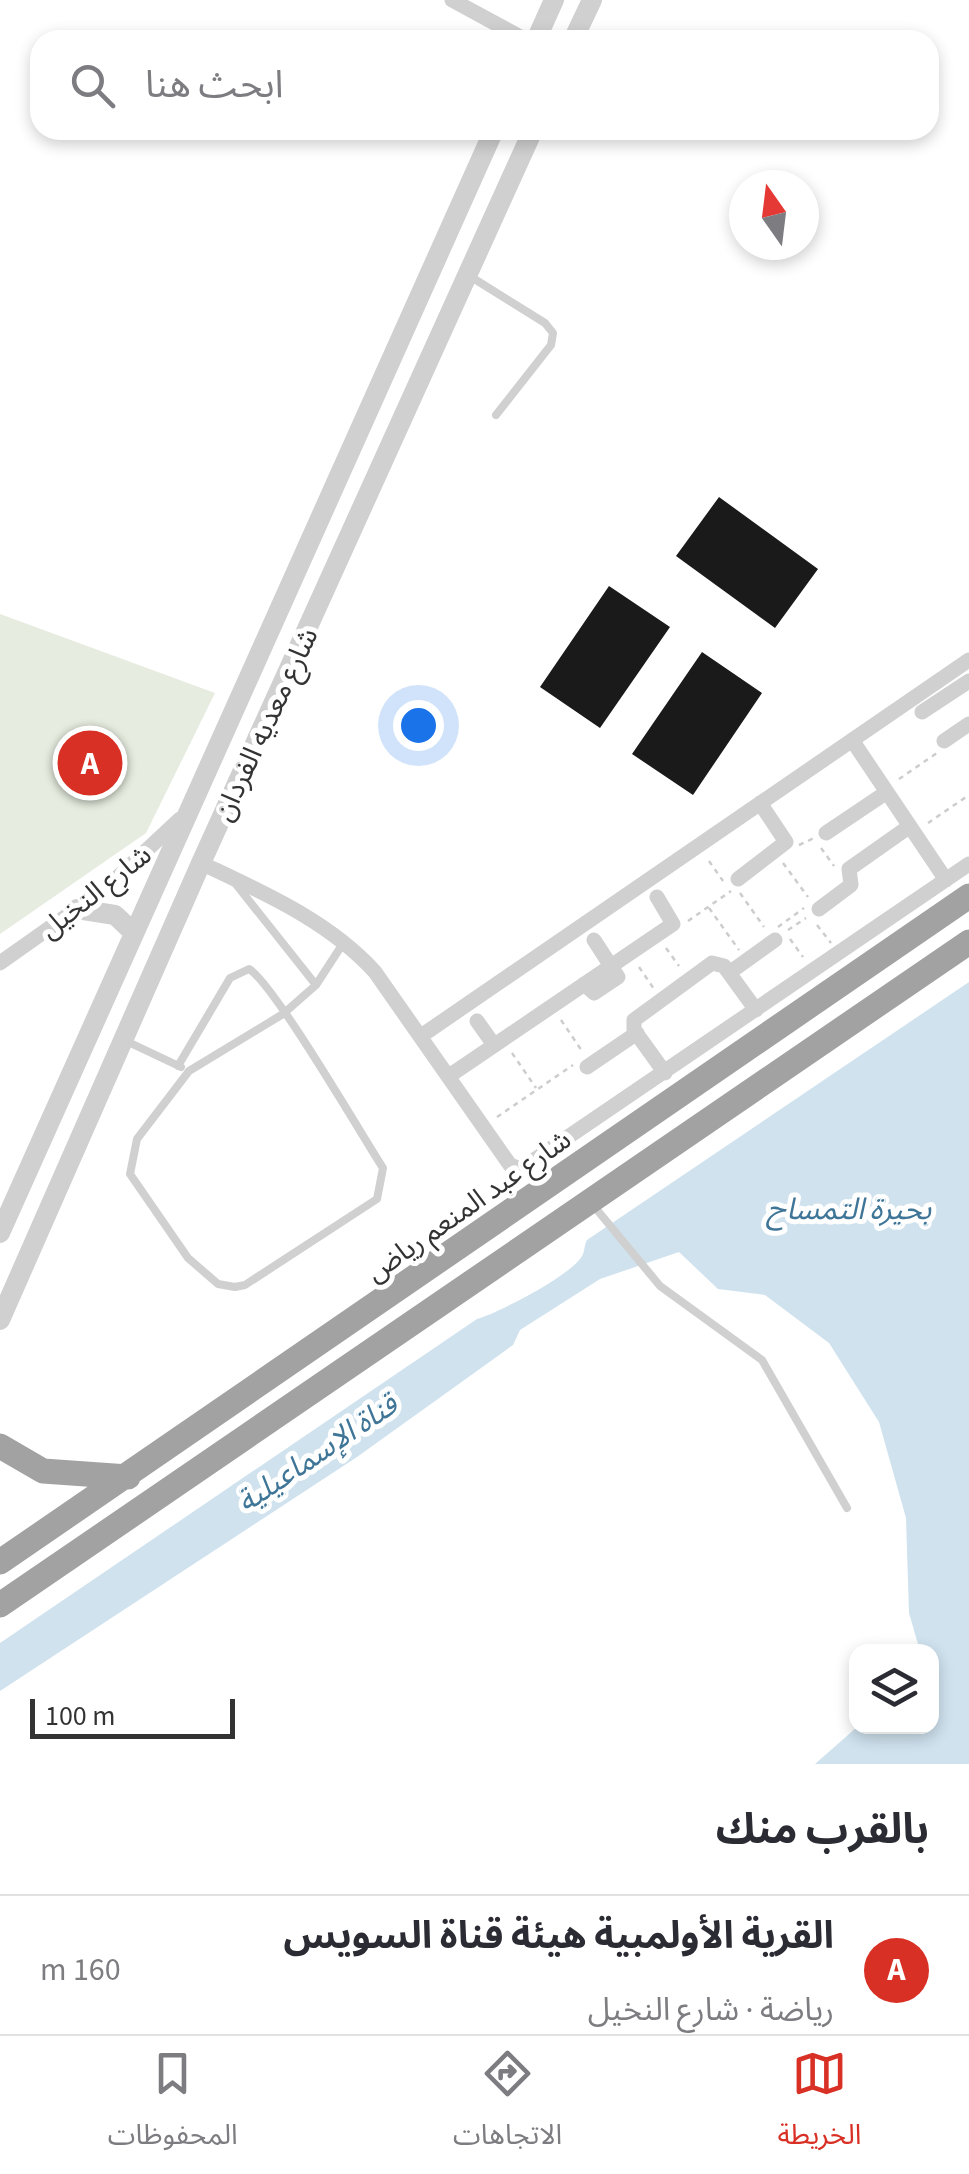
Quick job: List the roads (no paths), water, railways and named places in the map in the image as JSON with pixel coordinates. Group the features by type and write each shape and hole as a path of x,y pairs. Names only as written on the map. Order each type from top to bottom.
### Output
{"highway":[{"name":"شارع عبد المنعم رياض","path":"0,1562 969,896"},
{"path":"0,1605 969,942"},
{"path":"516,1208 537,1238"},
{"path":"0,1446 42,1471 128,1477"}],"street":[{"path":"452,0 508,30"},
{"path":"540,30 554,0"},
{"path":"578,30 592,0"},
{"name":"شارع معديه الفردان","path":"0,1233 489,140"},
{"name":"شارع معديه الفردان","path":"0,1320 201,863 529,140"},
{"path":"435,258 468,275"},
{"path":"325,507 358,521"},
{"path":"421,1036 969,660"},
{"path":"922,712 969,680"},
{"path":"246,683 278,696"},
{"path":"942,746 969,724"},
{"path":"852,740 946,880"},
{"path":"826,834 886,790"},
{"path":"735,886 786,842 760,803"},
{"name":"شارع النخيل","path":"0,963 134,864 185,814"},
{"path":"811,911 852,885 849,868 912,829"},
{"path":"201,863 344,942 375,972 510,1165 526,1168 969,864"},
{"path":"449,1076 674,922 657,898"},
{"path":"78,909 103,910 134,933"},
{"path":"727,969 780,933"},
{"path":"594,940 612,966"},
{"path":"666,1073 636,1034 634,1020 689,980 712,964 727,969 756,1010"},
{"path":"477,1021 498,1043"},
{"path":"94,1022 126,1040"},
{"path":"587,1067 636,1034"}],"lane":[{"path":"468,275 545,323 553,332 550,345 496,415"},
{"path":"226,875 316,985"},
{"path":"178,1066 230,978 249,969 258,974 283,1014 383,1168 377,1200 245,1285 218,1284 188,1258 130,1174 137,1139 189,1071 283,1014 316,985 344,942"},
{"path":"126,1040 189,1071"},
{"path":"590,1202 660,1286 762,1360 847,1508"}],"water":[{"name":"بحيرة التمساح","path":"969,982 969,1764 815,1764 849,1734 939,1734 939,1644 918,1644 909,1613 906,1518 879,1422 829,1343 765,1295 718,1289 679,1252 600,1279 520,1330 513,1345 357,1457 0,1691 0,1643 477,1319 550,1283 582,1256 587,1240"}],"place":[{"name":"القرية الأولمبية هيئة قناة السويس","path":"90,763"}],"water label":[{"name":"قناة الإسماعيلية","path":"317,1453"}]}
